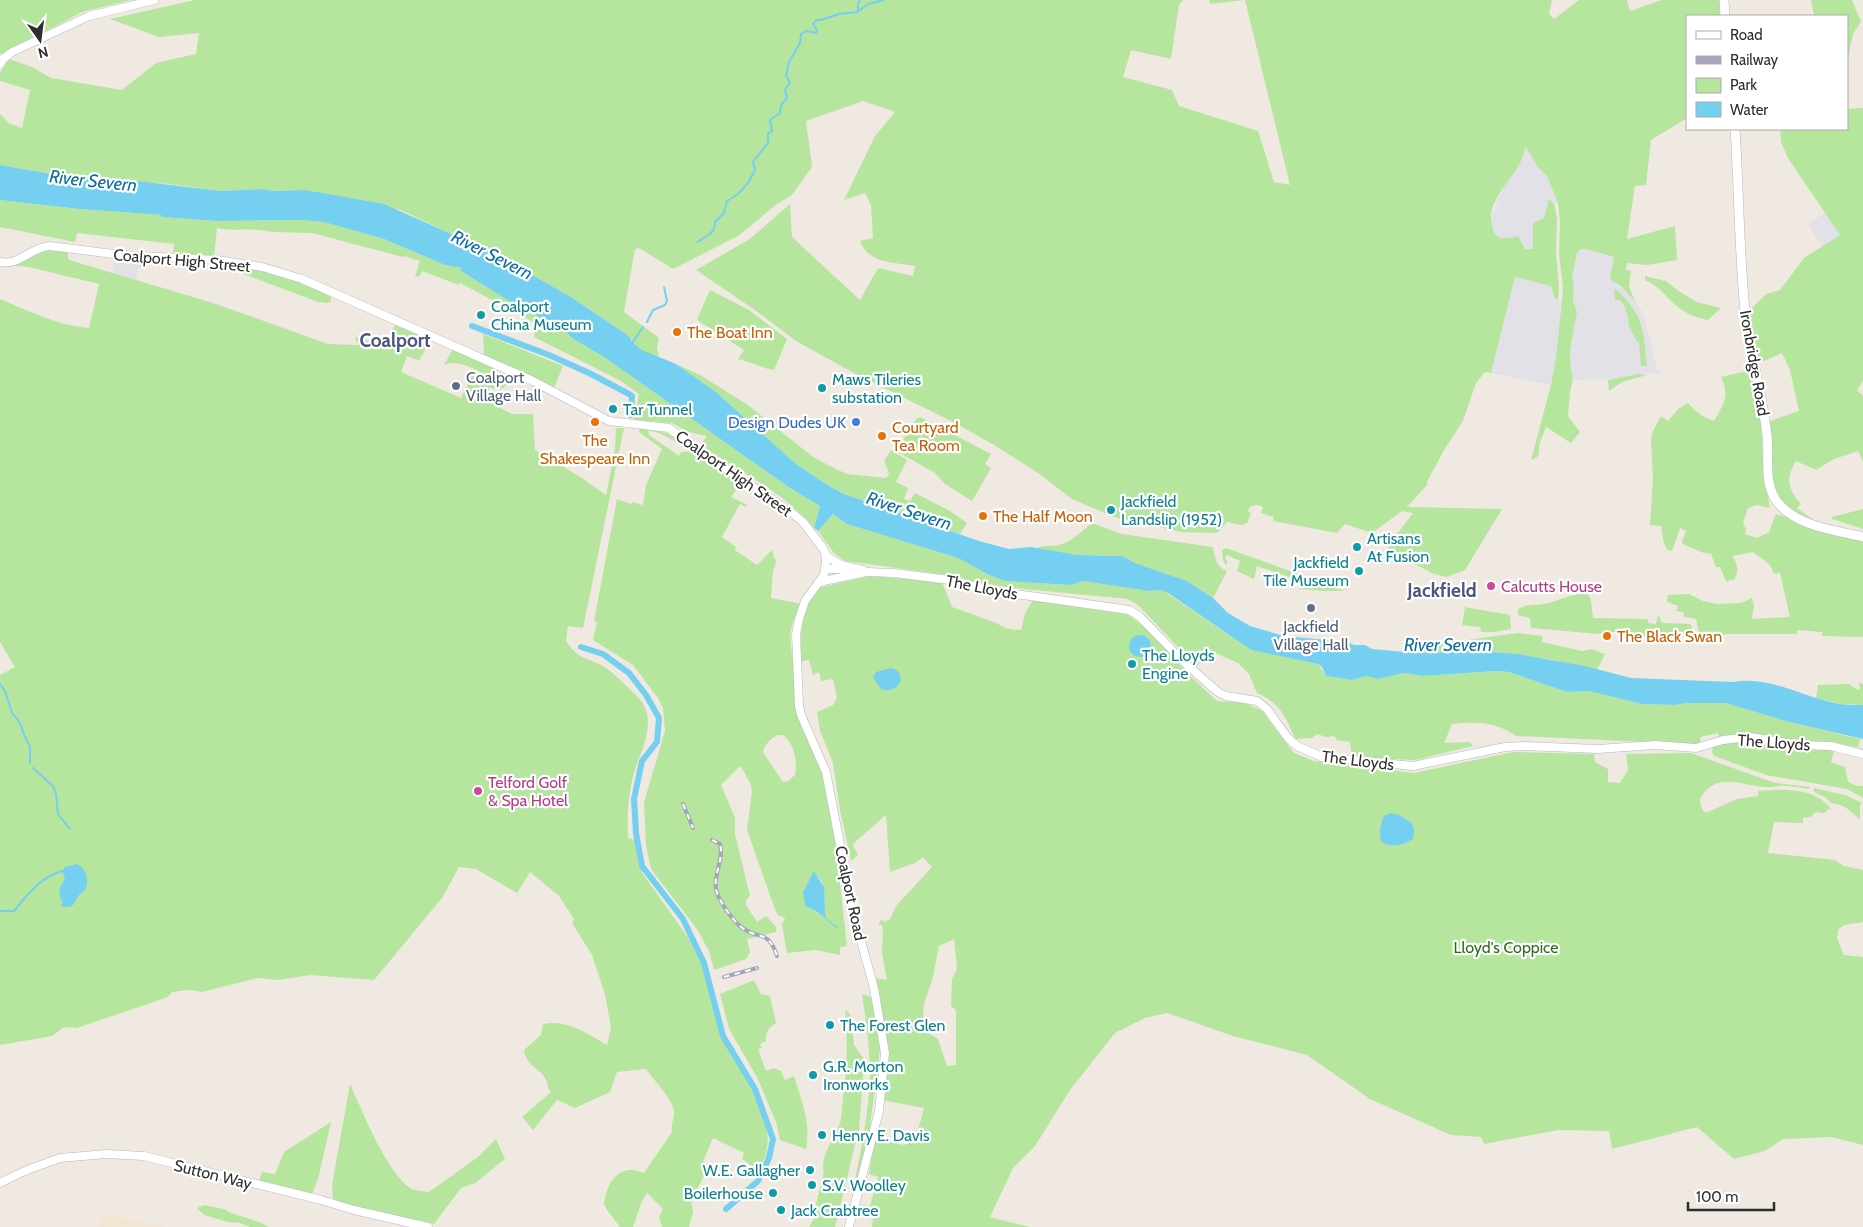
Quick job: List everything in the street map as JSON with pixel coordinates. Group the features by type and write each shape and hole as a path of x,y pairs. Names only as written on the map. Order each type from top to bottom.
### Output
{"main road":[{"path":"1724,0 1725,15"},
{"name":"Ironbridge Road","path":"1735,130 1744,305 1767,436 1768,480 1775,499 1799,518 1823,528 1863,537"}],"street":[{"path":"0,64 12,52 89,16 154,0"},
{"name":"Coalport High Street","path":"0,262 14,262 40,248 63,247 121,255 218,260 262,267 302,279 533,381 609,421 669,428 698,450 778,502 803,522 822,546 826,556"},
{"path":"826,556 835,562 854,569"},
{"path":"819,582 826,569 826,556"},
{"path":"826,569 854,569 872,572"},
{"name":"The Lloyds","path":"819,582 872,572 894,573 949,580 1000,593 1129,610 1139,616 1187,665 1218,692 1226,696 1256,702 1268,708 1288,738 1297,746 1322,757 1413,766 1505,747 1598,749 1655,745 1696,748 1723,740 1750,737 1799,745 1831,746 1863,754"},
{"name":"Coalport Road","path":"819,582 802,607 796,634 799,706 801,715 826,772 832,792 853,912 874,988 885,1053 879,1111 850,1227"},
{"name":"Sutton Way","path":"0,1183 27,1170 60,1158 106,1154 144,1156 428,1227"}],"shaded area":[{"path":"1526,146 1538,166 1547,176 1558,203 1554,204 1550,200 1533,250 1525,249 1518,236 1506,239 1498,238 1495,235 1491,218 1504,184 1522,160 1523,151"},
{"path":"1826,212 1840,235 1822,247 1808,224"},
{"path":"1581,249 1595,250 1595,252 1614,257 1620,285 1638,304 1644,316 1657,369 1661,374 1639,374 1618,379 1573,380 1570,350 1577,312 1573,301 1574,284 1572,277 1577,253"},
{"path":"114,258 142,261 141,268 138,268 136,280 113,273"},
{"path":"1515,277 1551,286 1555,299 1561,299 1556,357 1551,385 1491,373"},
{"path":"102,1214 167,1227 99,1227"}],"green space":[{"path":"0,0 131,0 82,12 0,54"},
{"path":"195,0 1183,0 1179,5 1171,59 1131,50 1123,77 1172,90 1179,106 1258,131 1274,182 1290,185 1245,0 1552,0 1549,14 1554,19 1579,0 1627,0 1630,11 1662,0 1719,0 1720,15 1686,15 1686,119 1651,140 1646,185 1635,186 1627,239 1675,226 1677,260 1647,265 1627,263 1626,270 1631,271 1629,287 1635,301 1620,285 1610,278 1614,257 1586,249 1581,249 1577,253 1572,277 1574,284 1573,301 1577,312 1570,350 1573,380 1568,416 1580,432 1571,443 1546,427 1539,445 1539,454 1531,460 1551,385 1556,357 1563,289 1559,252 1560,222 1558,203 1547,176 1538,167 1526,147 1522,159 1498,195 1491,218 1495,233 1503,238 1518,236 1525,249 1533,249 1533,223 1544,218 1549,199 1554,204 1557,218 1558,299 1555,299 1551,286 1515,277 1491,373 1485,372 1476,383 1463,421 1444,450 1427,485 1407,507 1502,509 1465,570 1447,577 1434,574 1387,550 1413,513 1402,511 1372,533 1345,524 1337,533 1273,521 1274,517 1261,513 1263,507 1258,505 1251,506 1247,511 1251,513 1247,523 1242,525 1227,522 1217,533 1181,532 1114,517 1072,499 1038,473 953,422 852,372 796,341 755,310 696,270 750,239 790,204 792,237 860,300 878,268 913,276 915,266 883,261 869,254 864,249 860,241 873,238 871,205 865,193 844,200 875,136 895,112 863,101 806,121 812,167 792,195 777,204 738,236 673,269 639,248 635,249 624,312 659,338 657,349 659,356 654,356 641,350 629,336 571,297 507,261 505,258 401,210 305,190 221,191 169,184 62,176 0,165 0,114 10,124 22,128 30,90 0,81 0,73 9,59 32,67 51,78 122,90 156,63 196,54 199,33 159,37 110,19"},
{"path":"1209,0 1245,0 1210,4"},
{"path":"1811,0 1852,0 1861,22 1853,34 1848,58 1848,15 1814,15"},
{"path":"1863,108 1863,381 1857,390 1863,396 1863,462 1858,451 1834,459 1816,470 1796,461 1789,479 1791,489 1801,504 1797,508 1815,521 1838,528 1814,521 1796,513 1784,504 1777,493 1771,463 1770,421 1799,411 1790,370 1782,353 1757,364 1748,312 1766,294 1780,290 1804,258 1840,235 1788,158 1781,142 1780,130 1848,130 1848,109"},
{"path":"0,200 217,221 302,220 324,222 384,239 445,265 461,268 461,271 514,304 559,327 575,340 604,357 790,488 820,506 814,528 802,515 775,493 700,445 707,436 688,432 672,423 634,420 639,394 621,381 534,337 537,324 460,283 459,285 422,271 419,277 415,276 420,261 312,233 258,230 217,228 214,258 173,255 174,244 77,233 75,242 0,227"},
{"path":"45,250 67,252 69,260 213,303 328,344 358,345 355,337 371,342 370,348 385,347 395,325 428,338 420,361 407,356 401,372 461,398 472,376 491,381 499,379 508,373 512,376 511,382 501,389 489,388 489,402 512,414 533,414 535,450 582,478 606,495 615,449 616,428 624,428 583,628 568,626 566,641 579,655 603,666 615,675 643,703 647,713 647,734 630,791 628,838 636,840 638,862 643,874 689,939 701,963 724,1042 739,1062 754,1090 765,1120 768,1138 766,1155 758,1170 742,1159 744,1153 713,1138 703,1161 709,1166 691,1201 693,1212 689,1227 662,1227 659,1217 663,1209 647,1193 642,1201 633,1227 620,1227 604,1204 608,1188 616,1176 628,1170 644,1173 672,1132 674,1112 671,1102 646,1069 617,1072 610,1092 575,1108 557,1100 533,1130 522,1117 551,1092 543,1076 528,1060 524,1050 541,1035 543,1024 560,1023 568,1025 607,1045 611,1028 605,994 592,955 572,923 574,919 559,896 530,872 517,893 476,869 459,867 442,898 374,980 310,975 278,980 258,978 202,992 189,990 172,992 168,997 77,1028 64,1027 52,1036 0,1045 0,675 15,667 0,642 0,299 54,321 89,328 99,284 29,267 16,266"},
{"path":"241,267 285,276 331,295 331,301 328,303 318,302 246,275 241,272"},
{"path":"1645,276 1666,281 1697,302 1721,308 1708,320 1691,315 1677,306 1656,286 1645,280"},
{"path":"1614,289 1627,300 1638,317 1643,334 1647,366 1641,366 1639,342 1637,342 1629,326 1624,305 1620,300 1615,300"},
{"path":"710,290 749,310 787,339 774,370 738,359 744,350 697,320"},
{"path":"483,334 563,366 554,388 484,355"},
{"path":"453,349 494,367 497,375 487,375 460,364 444,365"},
{"path":"676,364 700,375 748,405 813,457 847,474 885,478 889,472 885,461 891,450 907,460 896,482 908,488 904,499 910,501 915,493 950,511 967,523 960,534 844,494 829,486 796,464 716,392"},
{"path":"1751,370 1761,421 1764,481 1769,508 1757,505 1748,508 1743,523 1746,529 1745,534 1757,538 1769,532 1776,514 1863,540 1863,637 1822,636 1822,632 1797,630 1797,634 1727,634 1706,639 1705,636 1700,637 1696,619 1684,617 1683,612 1676,611 1678,606 1667,602 1668,595 1689,594 1703,601 1717,604 1741,603 1752,598 1754,606 1752,619 1790,617 1780,573 1774,574 1770,565 1753,552 1732,556 1737,565 1737,574 1734,580 1726,581 1720,567 1716,567 1711,554 1683,544 1682,541 1686,531 1680,528 1672,551 1667,550 1661,526 1650,525 1653,478 1651,441 1652,433 1661,416 1668,421 1678,409 1688,403 1700,414 1714,421 1725,399 1724,383 1721,377"},
{"path":"1639,374 1647,375 1622,382 1609,391 1608,380"},
{"path":"920,417 991,454 985,464 991,468 972,501 945,484 935,473 896,451 916,419"},
{"path":"640,427 667,433 685,445 648,430 649,435 679,456 681,452 695,451 742,481 731,497 747,505 746,507 740,504 722,537 736,547 735,550 757,565 772,550 776,562 773,571 771,598 801,604 793,621 790,635 797,704 820,761 833,822 847,946 840,947 840,955 815,950 787,953 782,925 785,918 778,915 773,904 747,830 752,792 751,785 742,768 739,767 721,785 735,818 735,834 750,896 746,900 746,905 757,922 766,916 776,927 776,932 747,939 750,952 746,959 714,970 709,951 697,929 651,869 646,845 644,802 665,731 663,708 658,698 633,665 593,640 597,622 594,621 617,499 631,504 633,502 643,505 646,485 662,449 639,432","holes":["778,735 783,735 787,738 795,759 795,775 788,781 783,782 763,752 769,742","815,873 823,883 825,915 837,927 805,906 806,888"]},
{"path":"1863,509 1863,529 1832,519 1832,517"},
{"path":"833,514 847,524 958,558 989,575 1005,581 1071,585 1083,581 1148,591 1162,590 1251,650 1318,664 1326,676 1352,680 1366,676 1378,679 1404,673 1423,676 1496,671 1509,672 1567,692 1589,691 1642,704 1725,703 1789,722 1860,739 1858,747 1828,742 1827,749 1834,751 1831,762 1845,767 1848,782 1857,786 1863,786 1863,798 1847,789 1766,775 1714,756 1712,752 1713,746 1720,743 1718,733 1700,737 1701,743 1689,744 1516,736 1493,725 1461,723 1452,724 1444,743 1470,742 1473,746 1415,760 1352,757 1350,742 1336,740 1336,737 1330,736 1329,738 1317,734 1312,738 1295,739 1281,711 1271,701 1257,693 1249,674 1238,663 1207,649 1197,667 1138,605 1128,599 991,586 955,576 845,561 834,553 818,531"},
{"path":"1092,523 1122,534 1213,547 1218,565 1227,571 1213,598 1187,581 1135,563 1122,556 1077,555 1036,549 1064,544"},
{"path":"1226,548 1345,591 1299,589 1301,581 1257,566 1254,579 1237,571 1240,561 1227,555 1225,559 1228,562 1226,565 1223,560 1222,550"},
{"name":"Lloyd's Coppice","path":"871,576 942,582 952,607 1015,630 1021,630 1025,614 1033,599 1129,615 1154,636 1188,674 1217,701 1245,703 1262,711 1294,753 1314,761 1414,773 1513,752 1594,754 1595,762 1608,769 1608,782 1620,783 1628,770 1626,754 1691,753 1775,783 1810,787 1809,789 1783,786 1768,787 1732,782 1716,783 1709,787 1701,796 1700,803 1704,812 1708,812 1737,799 1758,796 1758,791 1788,790 1807,793 1824,802 1831,809 1825,813 1815,812 1811,817 1803,818 1803,823 1774,822 1768,853 1835,860 1844,866 1863,870 1863,922 1844,925 1838,930 1837,938 1844,955 1863,957 1863,1145 1831,1137 1783,1139 1765,1151 1734,1159 1697,1127 1612,1149 1609,1131 1558,1130 1484,1144 1481,1137 1451,1135 1370,1099 1307,1055 1233,1036 1167,1013 1145,1018 1115,1033 1070,1090 1035,1146 1013,1168 990,1217 1030,1227 872,1227 873,1218 860,1204 870,1206 878,1177 869,1174 875,1138 904,1145 915,1141 924,1108 882,1100 888,1056 883,1018 873,978 887,980 882,953 883,929 879,923 882,919 884,922 890,919 896,906 932,867 923,857 915,863 890,872 886,815 854,843 853,846 858,855 851,861 840,810 833,763 820,731 817,712 833,705 837,698 833,679 821,681 819,672 813,675 809,660 800,662 805,614 817,588","holes":["954,939 957,969 952,979 951,1006 956,1010 956,1065 947,1066 938,1039 925,1031 923,1008 933,977 939,946"]},
{"path":"1577,594 1588,594 1591,600 1593,618 1648,619 1648,623 1656,624 1658,614 1662,623 1691,624 1693,634 1672,634 1672,638 1623,635 1623,632 1598,634 1531,628 1530,618 1518,615 1518,609 1522,607 1549,603"},
{"path":"1465,607 1510,615 1511,629 1481,632 1480,627 1462,625"},
{"path":"1518,633 1542,636 1542,642 1582,651 1591,649 1605,654 1597,670 1553,660 1505,653 1479,651 1416,653 1413,645 1459,641"},
{"path":"1859,682 1863,684 1863,705 1840,704 1816,698 1818,685 1849,684 1858,690 1860,689"},
{"path":"1814,788 1845,795 1862,803 1860,805 1860,820 1847,808 1831,803 1825,797 1814,792"},
{"path":"754,980 761,994 770,996 776,1023 768,1030 766,1041 760,1044 762,1048 758,1049 766,1071 774,1068 781,1071 785,1080 794,1076 807,1121 806,1149 780,1140 776,1122 757,1077 729,1029 720,994"},
{"path":"862,994 869,996 873,1002 880,1049 869,1134 852,1197 866,1121 870,1075 869,1044"},
{"path":"845,1009 850,1014 854,1045 864,1059 859,1129 835,1227 809,1227 815,1217 815,1208 824,1173 825,1155 841,1120 847,1054"},
{"path":"350,1084 383,1155 401,1180 412,1189 429,1192 478,1157 496,1139 505,1159 475,1183 461,1188 434,1224 338,1202 333,1198 332,1185"},
{"path":"331,1122 318,1179 312,1194 259,1181 262,1172 275,1174 284,1152"},
{"path":"204,1205 224,1209 268,1227 250,1227 204,1215 197,1208"}],"water":[{"name":"River Severn","path":"0,165 62,176 112,178 221,191 305,190 384,204 505,258 507,261 571,297 629,336 632,342 642,350 676,364 716,392 796,464 844,494 979,541 1009,549 1031,547 1077,555 1122,556 1135,563 1187,581 1213,598 1228,613 1250,626 1284,636 1347,642 1354,645 1365,645 1372,649 1416,653 1479,651 1517,654 1585,666 1631,678 1746,681 1773,684 1826,701 1863,705 1863,739 1789,722 1725,703 1642,704 1589,691 1567,692 1509,672 1496,671 1423,676 1404,673 1378,679 1366,676 1352,680 1326,676 1322,667 1318,664 1251,650 1161,590 1148,591 1083,581 1071,585 1005,581 989,575 958,558 847,524 833,514 818,531 814,528 820,506 790,488 604,357 575,340 559,327 514,304 461,271 461,268 445,265 384,239 324,222 302,220 217,221 0,200"},
{"path":"1140,635 1148,638 1151,646 1148,654 1140,657 1132,654 1129,646 1132,638"},
{"path":"891,668 897,670 900,674 900,682 893,689 881,689 873,677 876,672"},
{"path":"1390,813 1399,815 1412,823 1413,839 1397,845 1388,845 1381,841 1382,822 1384,816"},
{"path":"77,864 87,876 87,885 72,906 61,906 63,901 61,900 59,890 65,878 62,871 65,867"},
{"path":"814,871 824,887 825,915 837,928 819,913 805,906 803,892"}],"waterway":[{"path":"858,10 860,0"},
{"path":"697,242 712,232 715,222 724,213 727,201 738,194 748,183 755,170 753,162 768,143 768,134 772,131 770,120 780,113 781,105 787,98 785,90 790,82 786,76 789,62 800,43 801,34 806,31 816,33 817,30 813,24 816,20 857,12 868,4 884,0"},
{"path":"647,322 653,310 665,305 667,301 664,287"},
{"path":"472,326 549,355 629,394 632,396 631,415"},
{"path":"632,343 643,327"},
{"path":"581,647 603,654 629,673 646,695 659,718 657,742 642,761 634,799 636,833 642,866 683,919 704,963 723,1036 755,1089 773,1139 769,1158 758,1181 726,1209"},
{"path":"0,684 5,691 12,713 20,723 30,746 30,763"},
{"path":"33,768 53,786 56,794 58,814 70,829"},
{"path":"0,911 14,911 41,882 62,871"}],"railway":[{"path":"683,804 693,828"},
{"path":"712,840 720,844 721,851 716,877 716,891 719,898 734,920 746,930 766,938 774,947 777,956"},
{"path":"724,977 757,968"}],"place":[{"name":"Coalport China Museum","path":"481,315"},
{"name":"The Boat Inn","path":"677,332"},
{"name":"Coalport Village Hall","path":"456,386"},
{"name":"Maws Tileries substation","path":"822,388"},
{"name":"Tar Tunnel","path":"613,409"},
{"name":"The Shakespeare Inn","path":"595,422"},
{"name":"Design Dudes UK","path":"856,422"},
{"name":"Courtyard Tea Room","path":"882,436"},
{"name":"Jackfield Landslip (1952)","path":"1111,510"},
{"name":"The Half Moon","path":"983,516"},
{"name":"Artisans At Fusion","path":"1357,547"},
{"name":"Jackfield Tile Museum","path":"1359,571"},
{"name":"Calcutts House","path":"1491,586"},
{"name":"Jackfield Village Hall","path":"1311,608"},
{"name":"The Black Swan","path":"1607,636"},
{"name":"The Lloyds Engine","path":"1132,664"},
{"name":"Telford Golf & Spa Hotel","path":"478,791"},
{"name":"The Forest Glen","path":"830,1025"},
{"name":"G.R. Morton Ironworks","path":"813,1075"},
{"name":"Henry E. Davis","path":"822,1135"},
{"name":"W.E. Gallagher","path":"810,1170"},
{"name":"S.V. Woolley","path":"812,1185"},
{"name":"Boilerhouse","path":"773,1193"},
{"name":"Jack Crabtree","path":"781,1210"}],"district":[{"name":"Coalport","path":"395,340"},
{"name":"Jackfield","path":"1442,590"}]}
